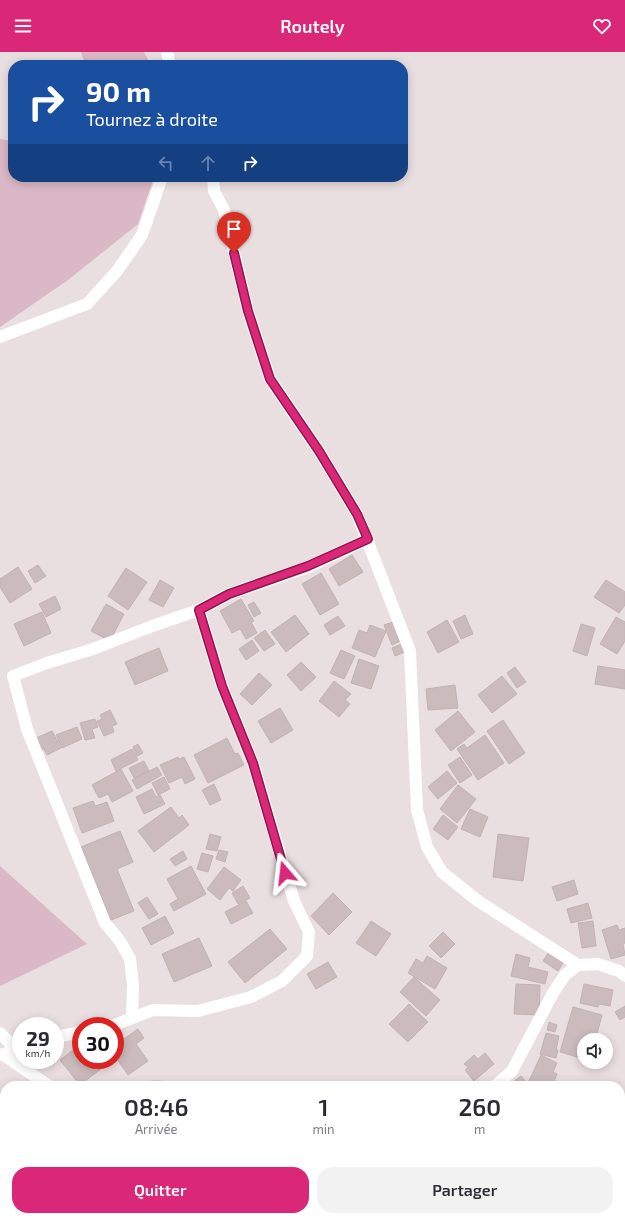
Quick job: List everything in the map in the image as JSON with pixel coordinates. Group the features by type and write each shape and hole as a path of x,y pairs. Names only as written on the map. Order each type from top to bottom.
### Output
{"street":[{"path":"0,337 87,304 116,271 142,235 160,182"},
{"path":"213,182 214,191 224,210 248,311 270,379 319,451 357,514 368,539 410,651 417,810 427,847 442,872 478,901 578,965 598,964 619,971 625,976"},
{"path":"132,1018 133,984 130,959 120,941 105,923 27,729 12,676 47,663 93,649 199,610 229,594 308,566 368,539"},
{"path":"124,1021 153,1010 198,1011 251,998 282,981 307,956 309,932 294,901 253,763 222,686 199,610"},
{"path":"501,1081 512,1071 553,993 565,976 578,965"},
{"path":"0,1033 12,1041"},
{"path":"12,1049 3,1055 42,1081"}],"shaded area":[{"path":"81,52 144,52 148,60 83,60"},
{"path":"0,139 8,140 8,182 152,182 138,224 68,280 0,327"},
{"path":"0,866 87,944 0,986"}],"building":[{"path":"352,555 363,572 339,586 329,569"},
{"path":"38,565 46,576 35,583 28,571"},
{"path":"18,567 32,589 10,603 0,587 0,579"},
{"path":"126,568 147,582 128,610 108,596"},
{"path":"321,573 339,604 320,615 302,584"},
{"path":"160,580 174,588 163,607 149,600"},
{"path":"606,580 625,592 625,605 619,613 594,597"},
{"path":"55,596 61,609 46,617 39,604"},
{"path":"241,599 254,621 251,622 257,633 246,639 240,629 232,633 220,611"},
{"path":"254,602 261,613 254,617 248,605"},
{"path":"106,604 124,614 110,641 91,631"},
{"path":"42,612 51,633 24,646 14,624"},
{"path":"295,615 309,634 286,652 271,632"},
{"path":"465,615 473,634 461,639 453,621"},
{"path":"338,616 345,626 330,635 324,625"},
{"path":"616,617 625,622 625,641 617,654 600,644"},
{"path":"447,620 459,642 438,653 427,632"},
{"path":"396,621 403,640 392,645 384,625"},
{"path":"581,624 595,628 587,656 573,651"},
{"path":"370,625 386,631 375,657 352,648 359,630 367,633"},
{"path":"265,630 275,644 264,651 254,638"},
{"path":"252,640 259,651 246,660 239,649"},
{"path":"404,643 407,651 395,656 392,648"},
{"path":"159,648 168,671 135,685 125,662"},
{"path":"341,650 355,656 344,679 330,673"},
{"path":"359,659 379,666 371,689 351,683"},
{"path":"301,662 316,677 301,691 287,675"},
{"path":"598,666 625,670 625,689 595,684"},
{"path":"515,667 526,682 517,688 507,673"},
{"path":"259,673 272,685 252,705 240,694"},
{"path":"502,676 517,694 492,713 478,695"},
{"path":"334,681 351,694 345,700 350,704 339,717 319,701"},
{"path":"455,685 458,708 428,710 426,689"},
{"path":"280,708 293,730 271,743 258,721"},
{"path":"110,710 117,724 112,726 114,732 104,736 97,721 102,719 100,715"},
{"path":"458,711 475,732 451,751 435,730"},
{"path":"95,719 98,727 92,729 95,738 85,740 80,723"},
{"path":"503,720 525,753 509,764 487,731"},
{"path":"77,727 82,739 62,748 56,735"},
{"path":"52,731 61,748 47,755 44,749 42,750 36,738"},
{"path":"485,735 504,763 478,780 457,749 464,744 467,748"},
{"path":"227,738 235,754 238,753 244,765 208,783 194,755"},
{"path":"138,744 143,753 137,756 133,747"},
{"path":"132,749 138,760 116,771 111,760"},
{"path":"178,757 179,759 184,757 195,779 185,784 182,777 169,783 160,765"},
{"path":"460,757 472,775 460,783 448,765"},
{"path":"144,761 149,771 134,778 129,768"},
{"path":"157,767 162,775 137,789 132,780"},
{"path":"121,769 133,791 112,802 108,794 99,798 92,785"},
{"path":"447,771 457,783 438,799 428,787"},
{"path":"164,777 170,789 158,795 152,783"},
{"path":"214,784 221,800 210,805 202,790"},
{"path":"458,785 476,799 457,823 440,809"},
{"path":"152,789 156,797 160,795 165,804 144,814 136,797"},
{"path":"93,801 95,806 107,802 114,821 82,833 73,808"},
{"path":"171,807 179,818 182,815 189,825 154,852 138,831"},
{"path":"470,809 488,817 480,837 461,829"},
{"path":"443,815 458,827 448,840 433,829"},
{"path":"120,831 133,862 117,869 134,911 111,920 81,847"},
{"path":"210,834 221,837 217,851 206,849"},
{"path":"498,834 529,838 523,881 493,877"},
{"path":"219,850 228,852 225,862 216,859"},
{"path":"183,851 187,859 175,866 170,859"},
{"path":"202,853 213,856 208,872 197,869"},
{"path":"191,866 206,894 174,911 170,904 178,899 167,879"},
{"path":"224,867 241,880 233,891 229,888 220,900 207,889"},
{"path":"574,880 578,894 557,901 552,887"},
{"path":"243,886 250,898 238,904 232,893"},
{"path":"333,893 352,912 329,935 311,916"},
{"path":"147,897 158,914 149,919 138,903"},
{"path":"246,901 253,913 231,924 225,912"},
{"path":"588,903 592,918 571,923 567,909"},
{"path":"165,916 174,933 151,945 142,928"},
{"path":"371,921 391,934 376,956 356,943"},
{"path":"593,921 596,946 582,948 578,923"},
{"path":"617,925 619,930 625,928 625,943 623,944 625,955 611,959 602,930"},
{"path":"270,929 287,949 245,983 228,962"},
{"path":"443,932 455,944 441,958 429,946"},
{"path":"199,938 212,966 174,982 162,954"},
{"path":"550,950 565,960 558,971 543,961"},
{"path":"516,954 530,958 528,967 548,972 545,984 511,976"},
{"path":"427,956 447,968 435,989 408,973 416,959 423,963"},
{"path":"328,962 337,977 316,989 307,974"},
{"path":"414,977 440,1000 426,1016 400,992"},
{"path":"516,984 540,985 539,1015 514,1014"},
{"path":"584,984 613,990 610,1006 599,1004 598,1007 580,1003"},
{"path":"409,1004 428,1022 408,1042 389,1024"},
{"path":"625,1006 625,1017 620,1020 615,1012"},
{"path":"573,1007 602,1015 597,1033 577,1033 577,1057 560,1052"},
{"path":"549,1022 557,1025 555,1032 547,1030"},
{"path":"138,1029 144,1038 136,1044 148,1061 128,1075 124,1069 124,1039"},
{"path":"546,1033 559,1036 556,1058 540,1054"},
{"path":"72,1051 72,1069 101,1069 85,1081 77,1081 64,1065 64,1057"},
{"path":"485,1053 494,1064 474,1081 465,1070 468,1067 464,1064 474,1055 478,1059"},
{"path":"541,1055 557,1063 553,1072 557,1074 554,1081 529,1081"},
{"path":"521,1076 525,1081 514,1081"}],"route":[{"path":"234,253 248,311 270,379 319,451 357,514 368,539 308,566 229,594 199,610 222,686 253,763 285,873"}]}
